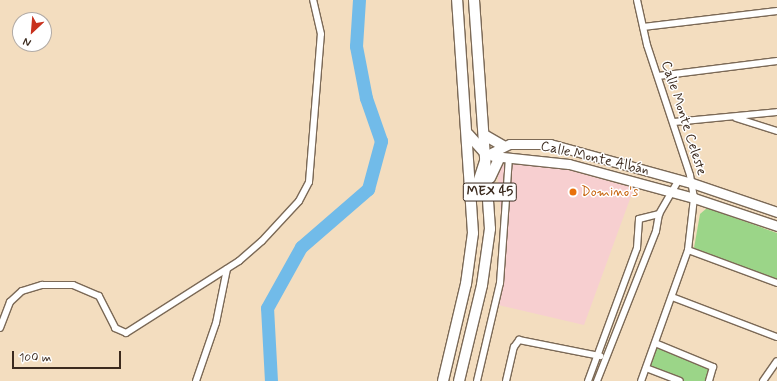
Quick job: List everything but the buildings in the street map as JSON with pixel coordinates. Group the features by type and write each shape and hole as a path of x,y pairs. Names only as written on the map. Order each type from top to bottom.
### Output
{"highway":[{"name":"MEX 45","path":"443,381 468,272 473,202 457,0"},
{"name":"MEX 45","path":"459,381 486,264 489,182 474,0"},
{"path":"467,132 487,155 480,169 473,202"},
{"path":"486,136 503,146"},
{"path":"489,182 504,157"}],"main road":[{"name":"Calle Monte Albán","path":"487,155 503,146 550,144 692,183 777,212"},
{"name":"Calle Monte Albán","path":"487,155 556,161 671,191 777,226"}],"street":[{"path":"0,328 10,302 22,291 42,285 73,285 99,296 115,328 126,333 227,269 262,241 299,201 309,182 321,34 313,0"},
{"path":"637,1 644,0"},
{"name":"Calle Monte Celeste","path":"637,1 642,27 674,122 692,183 694,198 688,250 641,381"},
{"path":"642,27 777,11"},
{"path":"658,76 777,61"},
{"path":"674,122 777,112"},
{"path":"733,117 777,131"},
{"path":"477,381 500,282 504,157"},
{"path":"597,381 656,231 659,214 671,191 680,180"},
{"path":"588,381 636,248 639,219 659,214"},
{"path":"688,250 777,283"},
{"path":"196,381 216,323 227,269"},
{"path":"672,297 777,337"},
{"path":"506,381 514,346 519,340 598,355 606,358"},
{"path":"655,343 714,369 709,381"},
{"path":"763,381 777,361"},
{"path":"646,368 680,381"}],"shaded area":[{"path":"526,162 561,168 634,188 584,325 494,304 502,229 497,166"}],"green space":[{"path":"707,208 777,233 777,280 694,248 700,214"},
{"path":"656,345 713,369 708,381 681,381 648,369"}],"waterway":[{"path":"271,381 267,308 301,247 368,189 381,141 366,98 356,46 359,0"}],"place":[{"name":"Domino's","path":"573,192"}]}
